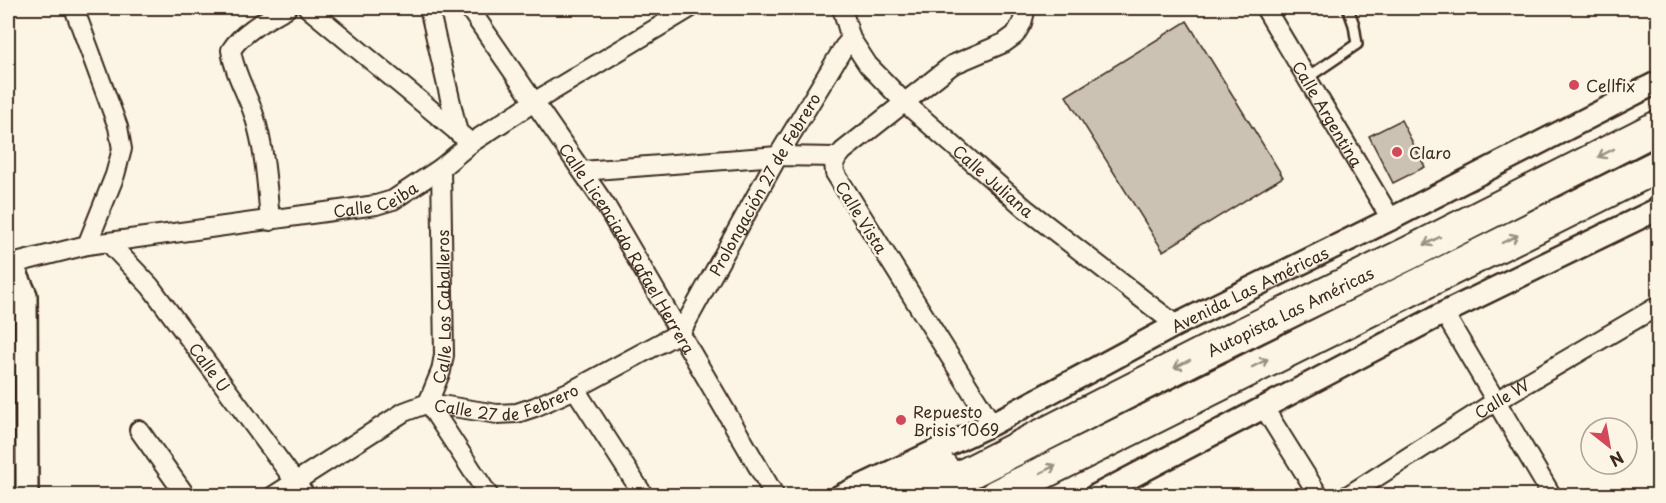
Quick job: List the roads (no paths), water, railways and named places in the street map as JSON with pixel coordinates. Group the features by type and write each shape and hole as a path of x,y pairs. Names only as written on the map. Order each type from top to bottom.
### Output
{"highway":[{"name":"Autopista Las Américas","path":"923,495 1659,127"},
{"name":"Autopista Las Américas","path":"996,495 1659,166"},
{"path":"879,495 967,457 1081,415"}],"street":[{"path":"74,8 118,127 122,149 115,175 87,245"},
{"path":"270,220 261,141 254,114 232,60 231,50 236,42 245,35 287,8"},
{"path":"308,8 465,138"},
{"path":"429,8 465,138"},
{"name":"Calle Licenciado Rafael Herrera","path":"469,8 606,206 776,495"},
{"name":"Calle Ceiba","path":"10,262 87,245 376,205 393,200 441,168 465,138 534,102 690,8"},
{"name":"Calle Juliana","path":"842,8 851,39 868,65 905,103 1026,209 1176,326"},
{"name":"Calle Argentina","path":"1265,8 1391,219"},
{"name":"Calle Vista","path":"993,424 835,173 834,162 837,157 952,65 1004,43 1015,35 1025,9"},
{"name":"Prolongación 27 de Febrero","path":"681,332 778,156 851,39"},
{"name":"Avenida Las Américas","path":"840,495 993,424 1176,326 1659,82"},
{"path":"582,171 778,156 837,157"},
{"name":"Calle Los Caballeros","path":"441,168 444,355 441,371 428,403 489,495"},
{"path":"1095,495 1444,313 1659,209"},
{"name":"Calle U","path":"110,243 150,286 301,489"},
{"path":"10,262 26,295 27,495"},
{"name":"Calle W","path":"1347,495 1496,401 1659,306"},
{"path":"1444,313 1552,495"},
{"name":"Calle 27 de Febrero","path":"273,495 301,489 404,412 428,403 497,414 517,413 575,389 681,332"},
{"path":"575,389 644,495"},
{"path":"1264,408 1318,495"},
{"path":"139,430 186,495"}],"lane":[{"path":"1307,78 1357,44 1348,8"}],"place":[{"name":"Cellfix","path":"1574,85"},
{"name":"Claro","path":"1397,152"},
{"name":"Repuesto Brisis 1069","path":"901,420"}]}
